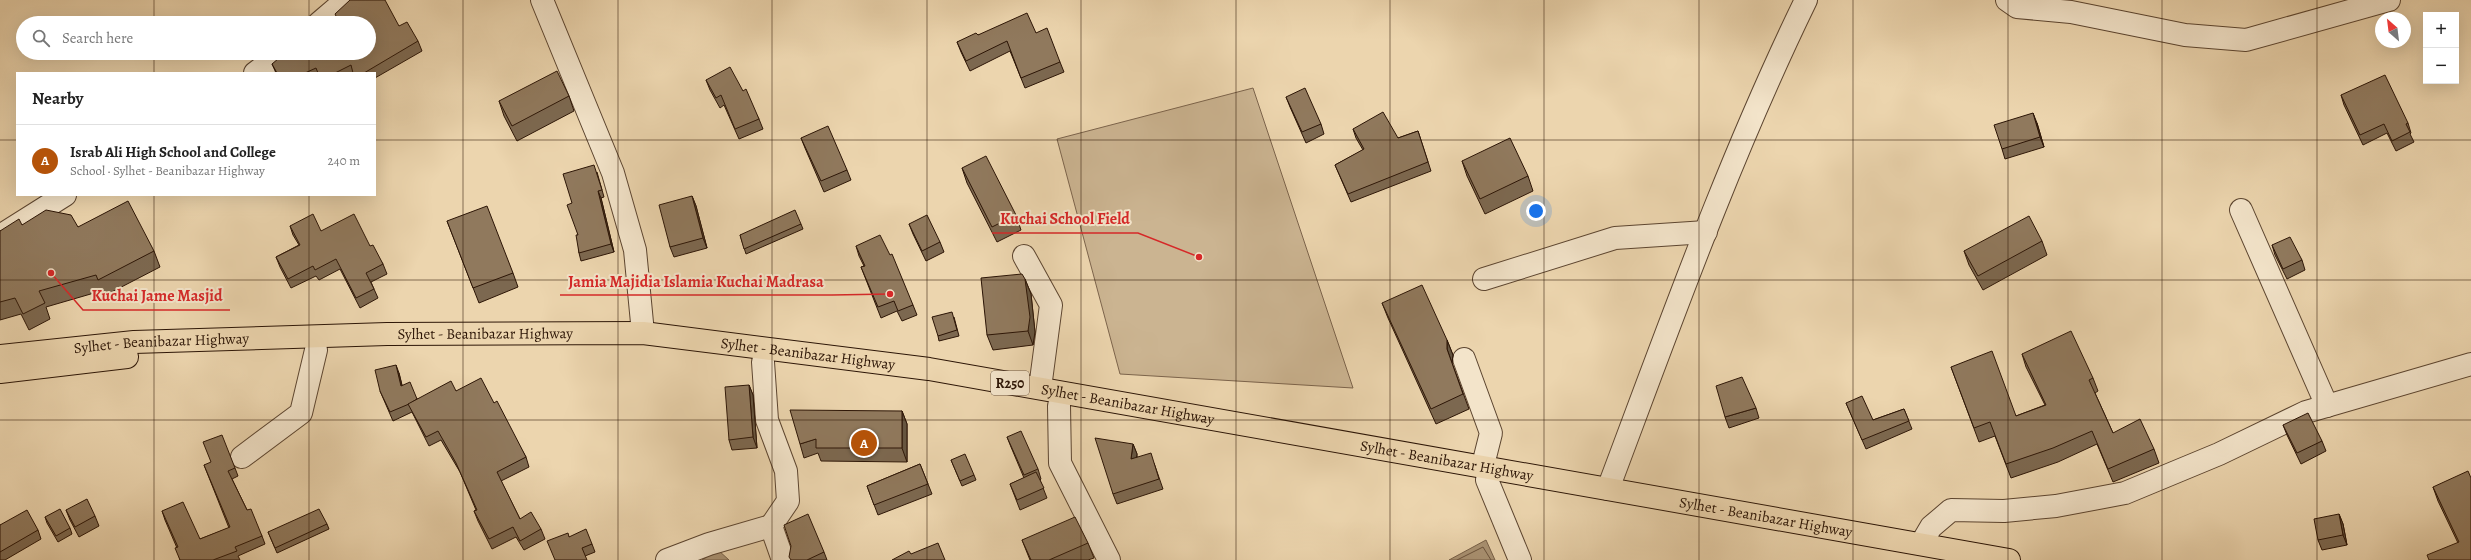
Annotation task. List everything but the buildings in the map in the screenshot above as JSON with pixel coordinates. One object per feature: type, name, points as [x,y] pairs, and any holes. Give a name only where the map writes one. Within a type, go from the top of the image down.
[{"type":"main road","name":"Sylhet - Beanibazar Highway","points":[[0,356],[134,342],[387,334],[643,333],[929,369],[1040,388],[1485,473],[1925,552],[2009,560]]},
{"type":"main road","name":"Sylhet - Beanibazar Highway","points":[[0,372],[136,356],[316,350],[643,347],[928,383],[1059,406],[1485,473],[1608,488],[1925,552]]},
{"type":"street","points":[[327,16],[346,0]]},
{"type":"street","points":[[542,0],[613,173],[635,250],[643,333]]},
{"type":"street","points":[[1608,488],[1706,232],[1776,62],[1806,0]]},
{"type":"street","points":[[2007,0],[2017,8],[2071,12],[2185,34],[2246,40],[2389,0]]},
{"type":"street","points":[[256,72],[273,60]]},
{"type":"street","points":[[0,236],[63,196]]},
{"type":"street","points":[[2241,210],[2327,406]]},
{"type":"street","points":[[1484,279],[1615,238],[1706,232]]},
{"type":"street","points":[[1024,256],[1051,305],[1040,388]]},
{"type":"street","points":[[242,457],[301,413],[316,350]]},
{"type":"street","points":[[1464,360],[1491,433],[1485,473],[1520,560]]},
{"type":"street","points":[[667,560],[709,544],[771,526],[788,501],[786,470],[767,420],[763,362]]},
{"type":"street","points":[[1925,552],[1931,527],[1951,510],[2004,511],[2056,506],[2126,493],[2219,454],[2306,412],[2471,364]]},
{"type":"street","points":[[1059,406],[1060,463],[1109,560]]},
{"type":"street","points":[[771,526],[783,560]]},
{"type":"shaded area","points":[[1253,88],[1353,388],[1120,374],[1057,139]]},
{"type":"water","points":[[1486,540],[1495,560],[1449,560]]},
{"type":"water","points":[[718,550],[729,560],[702,560]]},
{"type":"place","name":"Kuchai School Field","points":[[1199,257]]},
{"type":"place","name":"Kuchai Jame Masjid","points":[[51,273]]},
{"type":"place","name":"Jamia Majidia Islamia Kuchai Madrasa","points":[[890,294]]},
{"type":"place","name":"Israb Ali High School and College","points":[[864,443]]}]
